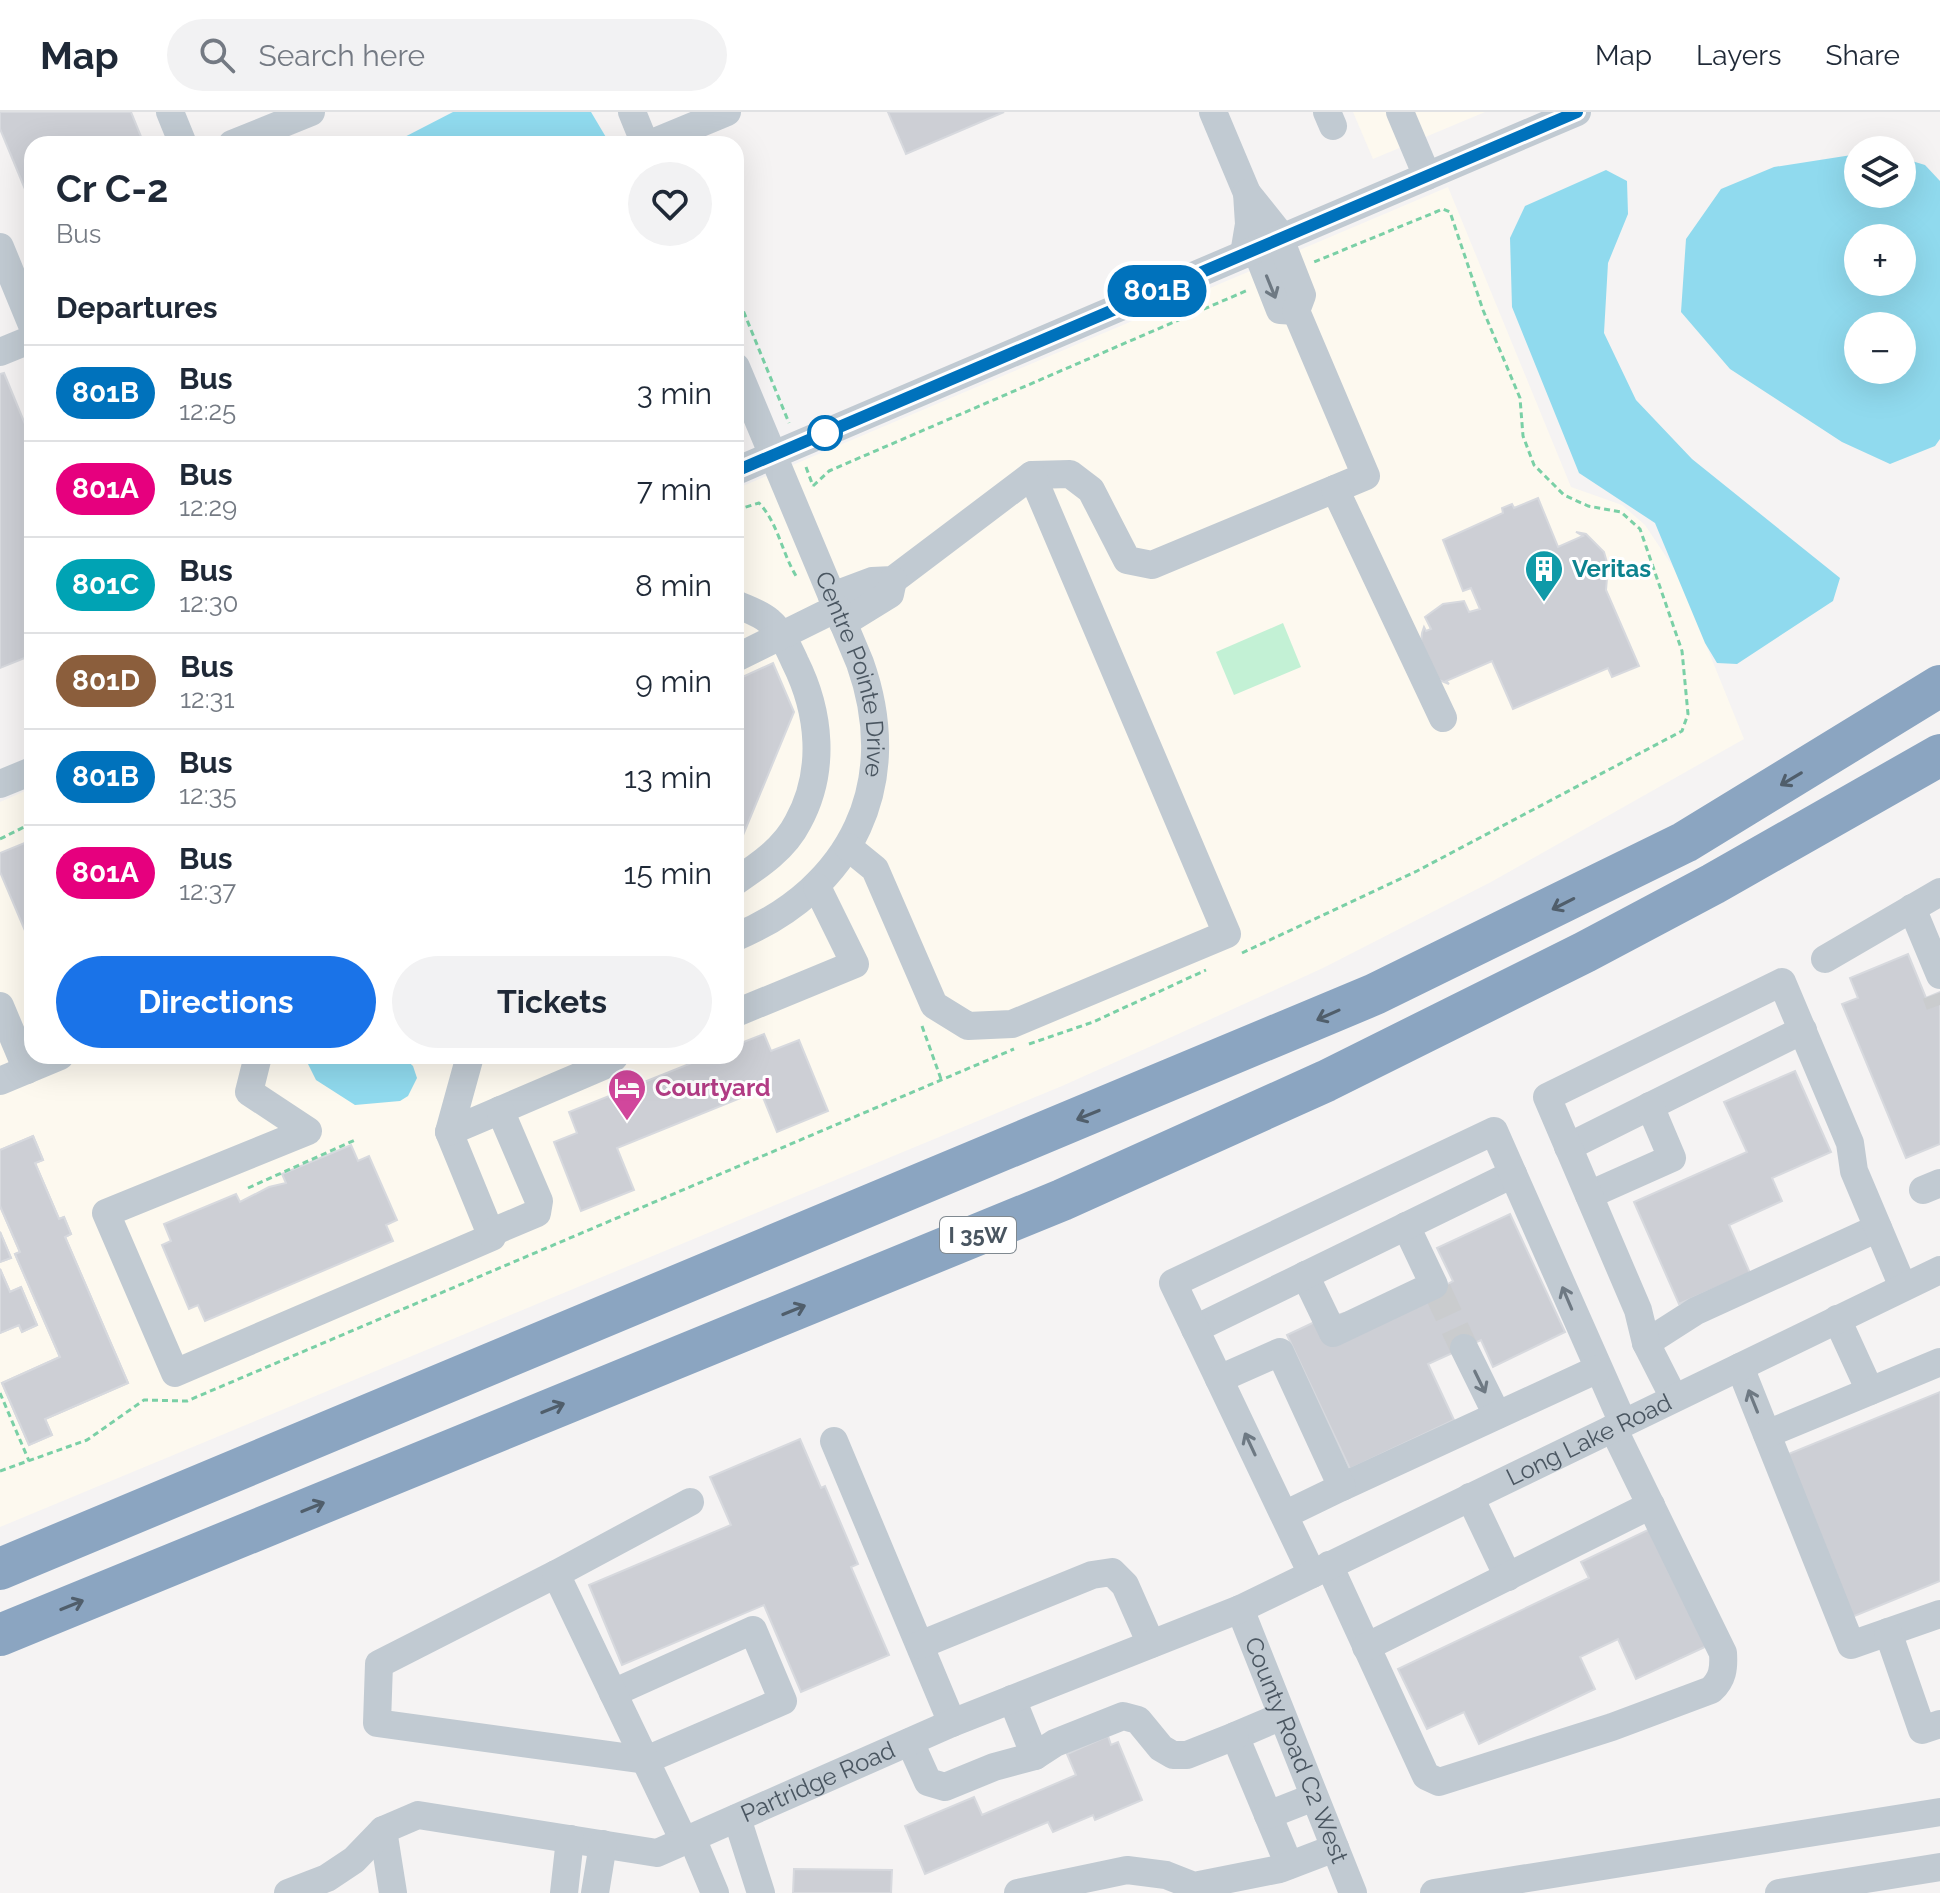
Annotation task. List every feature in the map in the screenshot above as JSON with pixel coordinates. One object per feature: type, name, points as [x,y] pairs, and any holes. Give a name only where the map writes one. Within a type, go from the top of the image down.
[{"type":"highway","points":[[1858,739],[1940,672]]},
{"type":"highway","points":[[0,1569],[1362,1000],[1685,842],[1858,739],[1940,686]]},
{"type":"highway","name":"I 35W","points":[[0,1635],[1062,1200],[1182,1147],[1339,1074],[1585,952],[1935,760]]},
{"type":"street","points":[[170,112],[180,136]]},
{"type":"street","points":[[252,136],[311,112]]},
{"type":"street","points":[[632,112],[643,136]]},
{"type":"street","points":[[667,136],[727,112]]},
{"type":"street","points":[[744,654],[833,611],[890,594],[893,580],[1032,475],[1070,474],[1091,490],[1127,560],[1152,565],[1366,476],[1296,311],[1302,295],[1280,276],[1213,112]]},
{"type":"street","points":[[1400,112],[1427,176]]},
{"type":"street","points":[[744,467],[1577,112]]},
{"type":"street","points":[[1247,193],[1249,224],[1266,245]]},
{"type":"street","points":[[0,247],[24,306]]},
{"type":"street","points":[[0,352],[24,342]]},
{"type":"street","points":[[744,387],[772,455]]},
{"type":"street","name":"Centre Pointe Drive","points":[[744,933],[790,909],[817,887],[848,847],[866,809],[877,746],[870,690],[833,611],[772,455]]},
{"type":"street","points":[[848,847],[875,869],[934,1005],[968,1026],[1012,1024],[1227,934],[1032,475]]},
{"type":"street","points":[[1335,489],[1443,718]]},
{"type":"street","points":[[744,608],[767,619],[782,635],[809,690],[818,727],[814,773],[799,821],[779,850],[744,875]]},
{"type":"street","points":[[2,779],[24,773]]},
{"type":"street","points":[[744,1010],[855,964],[817,887]]},
{"type":"street","points":[[1825,959],[1940,892]]},
{"type":"street","points":[[1912,908],[1934,946],[1926,968],[1938,984]]},
{"type":"street","points":[[1674,1398],[1646,1343],[1638,1310],[1547,1097],[1782,982],[1850,1143],[1854,1171],[1903,1287]]},
{"type":"street","points":[[0,1006],[24,1063]]},
{"type":"street","points":[[1568,1147],[1803,1030]]},
{"type":"street","points":[[24,1064],[27,1070]]},
{"type":"street","points":[[0,1081],[41,1064]]},
{"type":"street","points":[[256,1064],[249,1092],[308,1131],[106,1213],[175,1373],[492,1237],[449,1132],[468,1064]]},
{"type":"street","points":[[449,1132],[608,1064]]},
{"type":"street","points":[[1589,1195],[1672,1158],[1650,1106]]},
{"type":"street","points":[[490,1233],[531,1217],[537,1213],[539,1201],[500,1110]]},
{"type":"street","points":[[1494,1131],[1598,1369],[1651,1505],[1723,1653],[1724,1666],[1719,1682],[1711,1690],[1612,1727],[1439,1782],[1426,1776],[1366,1647],[1284,1515],[1195,1329],[1173,1283],[1494,1131]]},
{"type":"street","points":[[1195,1329],[1513,1174]]},
{"type":"street","points":[[1305,1275],[1333,1333],[1436,1287],[1406,1226]]},
{"type":"street","points":[[1646,1343],[1696,1311],[1878,1228]]},
{"type":"street","name":"Long Lake Road","points":[[1240,1609],[1940,1270]]},
{"type":"street","points":[[1837,1319],[1870,1391]]},
{"type":"street","points":[[1464,1348],[1497,1415]]},
{"type":"street","points":[[1219,1379],[1280,1352],[1342,1487]]},
{"type":"street","points":[[1767,1434],[1940,1362]]},
{"type":"street","points":[[1740,1367],[1851,1645],[1940,1614]]},
{"type":"street","points":[[1284,1515],[1598,1369]]},
{"type":"street","points":[[834,1441],[952,1723]]},
{"type":"street","points":[[1470,1497],[1508,1577]]},
{"type":"street","points":[[613,1693],[753,1630],[783,1701],[646,1760],[377,1723],[379,1664],[690,1502]]},
{"type":"street","points":[[1366,1647],[1651,1505]]},
{"type":"street","points":[[920,1645],[1092,1575],[1112,1572],[1125,1585],[1151,1644]]},
{"type":"street","points":[[556,1574],[646,1760],[715,1893]]},
{"type":"street","name":"Partridge Road","points":[[383,1830],[418,1815],[657,1853],[952,1723],[1240,1609]]},
{"type":"street","name":"County Road C2 West","points":[[1240,1609],[1353,1893]]},
{"type":"street","points":[[1888,1632],[1922,1730],[1940,1724]]},
{"type":"street","points":[[1012,1699],[1035,1756]]},
{"type":"street","points":[[910,1742],[928,1782],[945,1787],[994,1767],[1035,1756],[1055,1743],[1123,1716],[1138,1720],[1161,1748],[1173,1755],[1187,1755],[1282,1716]]},
{"type":"street","points":[[1235,1736],[1289,1865]]},
{"type":"street","points":[[1268,1815],[1314,1797]]},
{"type":"street","points":[[1434,1893],[1940,1812]]},
{"type":"street","points":[[737,1818],[761,1893]]},
{"type":"street","points":[[288,1893],[327,1878],[354,1860],[383,1830]]},
{"type":"street","points":[[383,1830],[393,1893]]},
{"type":"street","points":[[564,1893],[570,1839]]},
{"type":"street","points":[[595,1893],[603,1844]]},
{"type":"street","points":[[1018,1893],[1127,1870],[1166,1875],[1194,1886],[1289,1865],[1335,1848]]},
{"type":"street","points":[[1779,1893],[1940,1867]]},
{"type":"path","points":[[813,486],[829,471],[1280,276],[1443,209],[1450,212],[1483,310],[1520,398],[1523,436],[1534,465],[1564,495],[1588,506],[1621,512],[1640,529],[1682,651],[1688,714],[1682,731],[1417,871],[1237,956]]},
{"type":"path","points":[[744,313],[785,414]]},
{"type":"path","points":[[744,508],[759,503],[766,510],[787,563],[806,590],[833,611]]},
{"type":"path","points":[[0,839],[24,827]]},
{"type":"path","points":[[0,1471],[87,1440],[144,1400],[187,1401],[998,1054],[1093,1022],[1210,968]]},
{"type":"path","points":[[248,1188],[355,1140]]},
{"type":"path","points":[[0,1393],[29,1461]]},
{"type":"shaded area","points":[[1353,112],[1485,112],[1373,159]]},
{"type":"shaded area","points":[[1448,187],[1571,487],[1622,505],[1645,525],[1677,573],[1744,739],[1491,882],[1323,968],[1176,1035],[1062,1086],[0,1527],[0,802],[24,792],[24,1064],[744,1064],[744,486]]},
{"type":"green space","points":[[1283,623],[1301,667],[1234,695],[1216,652]]},
{"type":"water","points":[[453,112],[591,112],[605,136],[406,136]]},
{"type":"water","points":[[1844,156],[1844,208],[1916,208],[1916,162],[1925,165],[1940,181],[1940,439],[1935,446],[1890,464],[1842,442],[1730,369],[1681,312],[1686,239],[1721,189],[1774,167]]},
{"type":"water","points":[[1606,170],[1627,181],[1628,214],[1608,263],[1604,333],[1636,400],[1692,459],[1840,578],[1833,601],[1737,664],[1717,663],[1705,643],[1655,523],[1579,473],[1512,307],[1510,238],[1525,206]]},
{"type":"water","points":[[308,1064],[411,1064],[417,1078],[408,1096],[400,1101],[355,1105],[316,1080]]},
{"type":"building","points":[[0,112],[131,112],[141,136],[24,136],[24,187],[0,129]]},
{"type":"building","points":[[888,112],[1004,112],[906,154]]},
{"type":"building","points":[[4,373],[24,422],[24,658],[0,668],[0,374]]},
{"type":"building","name":"Veritas","points":[[1538,498],[1558,547],[1583,536],[1576,532],[1586,534],[1604,552],[1608,566],[1606,590],[1639,666],[1612,677],[1608,668],[1513,709],[1492,661],[1446,681],[1449,684],[1434,678],[1420,653],[1422,633],[1424,627],[1426,631],[1431,629],[1425,617],[1443,604],[1464,601],[1469,612],[1480,609],[1471,588],[1463,591],[1443,540],[1503,513],[1502,508],[1512,504],[1514,508]]},
{"type":"building","points":[[773,663],[794,712],[744,833],[744,676]]},
{"type":"building","points":[[24,843],[24,928],[0,872],[0,853]]},
{"type":"building","points":[[1908,954],[1926,998],[1940,992],[1940,1144],[1906,1158],[1842,1004],[1858,998],[1850,978]]},
{"type":"building","name":"Courtyard","points":[[764,1034],[771,1051],[799,1040],[828,1111],[777,1132],[760,1090],[617,1148],[634,1190],[581,1211],[554,1142],[577,1133],[569,1112],[689,1064],[744,1064],[744,1042]]},
{"type":"building","points":[[1795,1071],[1831,1152],[1772,1178],[1782,1201],[1729,1225],[1750,1273],[1679,1304],[1634,1202],[1747,1152],[1724,1102]]},
{"type":"building","points":[[33,1136],[43,1160],[35,1163],[59,1219],[64,1217],[71,1234],[65,1237],[128,1383],[45,1419],[52,1435],[29,1445],[2,1383],[60,1357],[15,1254],[20,1252],[0,1206],[0,1150]]},
{"type":"building","points":[[33,1136],[43,1160],[35,1163],[59,1219],[64,1217],[71,1234],[65,1237],[128,1383],[45,1419],[52,1435],[29,1445],[2,1383],[60,1357],[15,1254],[20,1252],[0,1206],[0,1150]]},
{"type":"building","points":[[351,1145],[358,1161],[369,1156],[397,1220],[386,1225],[393,1241],[205,1321],[198,1305],[189,1309],[162,1245],[171,1241],[164,1224],[236,1194],[240,1202],[269,1187],[286,1183],[282,1174]]},
{"type":"building","points":[[1510,1214],[1565,1332],[1493,1367],[1481,1340],[1428,1364],[1454,1420],[1350,1469],[1287,1335],[1321,1319],[1437,1290],[1453,1281],[1437,1248]]},
{"type":"building","points":[[0,1232],[11,1258],[0,1262]]},
{"type":"building","points":[[0,1232],[11,1258],[0,1262]]},
{"type":"building","points":[[0,1269],[10,1292],[21,1287],[37,1325],[22,1332],[19,1325],[0,1333]]},
{"type":"building","points":[[0,1269],[10,1292],[21,1287],[37,1325],[22,1332],[19,1325],[0,1333]]},
{"type":"building","points":[[1940,1392],[1940,1581],[1852,1617],[1786,1455]]},
{"type":"building","points":[[800,1439],[821,1488],[825,1486],[858,1564],[851,1567],[889,1655],[801,1692],[764,1605],[622,1665],[589,1585],[731,1525],[710,1477]]},
{"type":"building","points":[[1652,1528],[1707,1646],[1636,1679],[1618,1639],[1580,1657],[1595,1689],[1479,1744],[1464,1712],[1427,1729],[1398,1669],[1589,1578],[1581,1562]]},
{"type":"building","points":[[1108,1736],[1111,1745],[1118,1742],[1142,1800],[1095,1820],[1093,1815],[1053,1832],[1048,1822],[925,1874],[905,1826],[974,1797],[982,1815],[1076,1775],[1067,1754]]},
{"type":"building","points":[[794,1869],[892,1870],[891,1893],[793,1893]]},
{"type":"tunnel","points":[[1936,994],[1940,1005]]},
{"type":"tunnel","points":[[1437,1290],[1464,1348]]},
{"type":"bus line","name":"801B","points":[[744,468],[1577,112]]},
{"type":"place","name":"Veritas","points":[[1544,603]]},
{"type":"place","name":"Courtyard","points":[[627,1122]]}]
